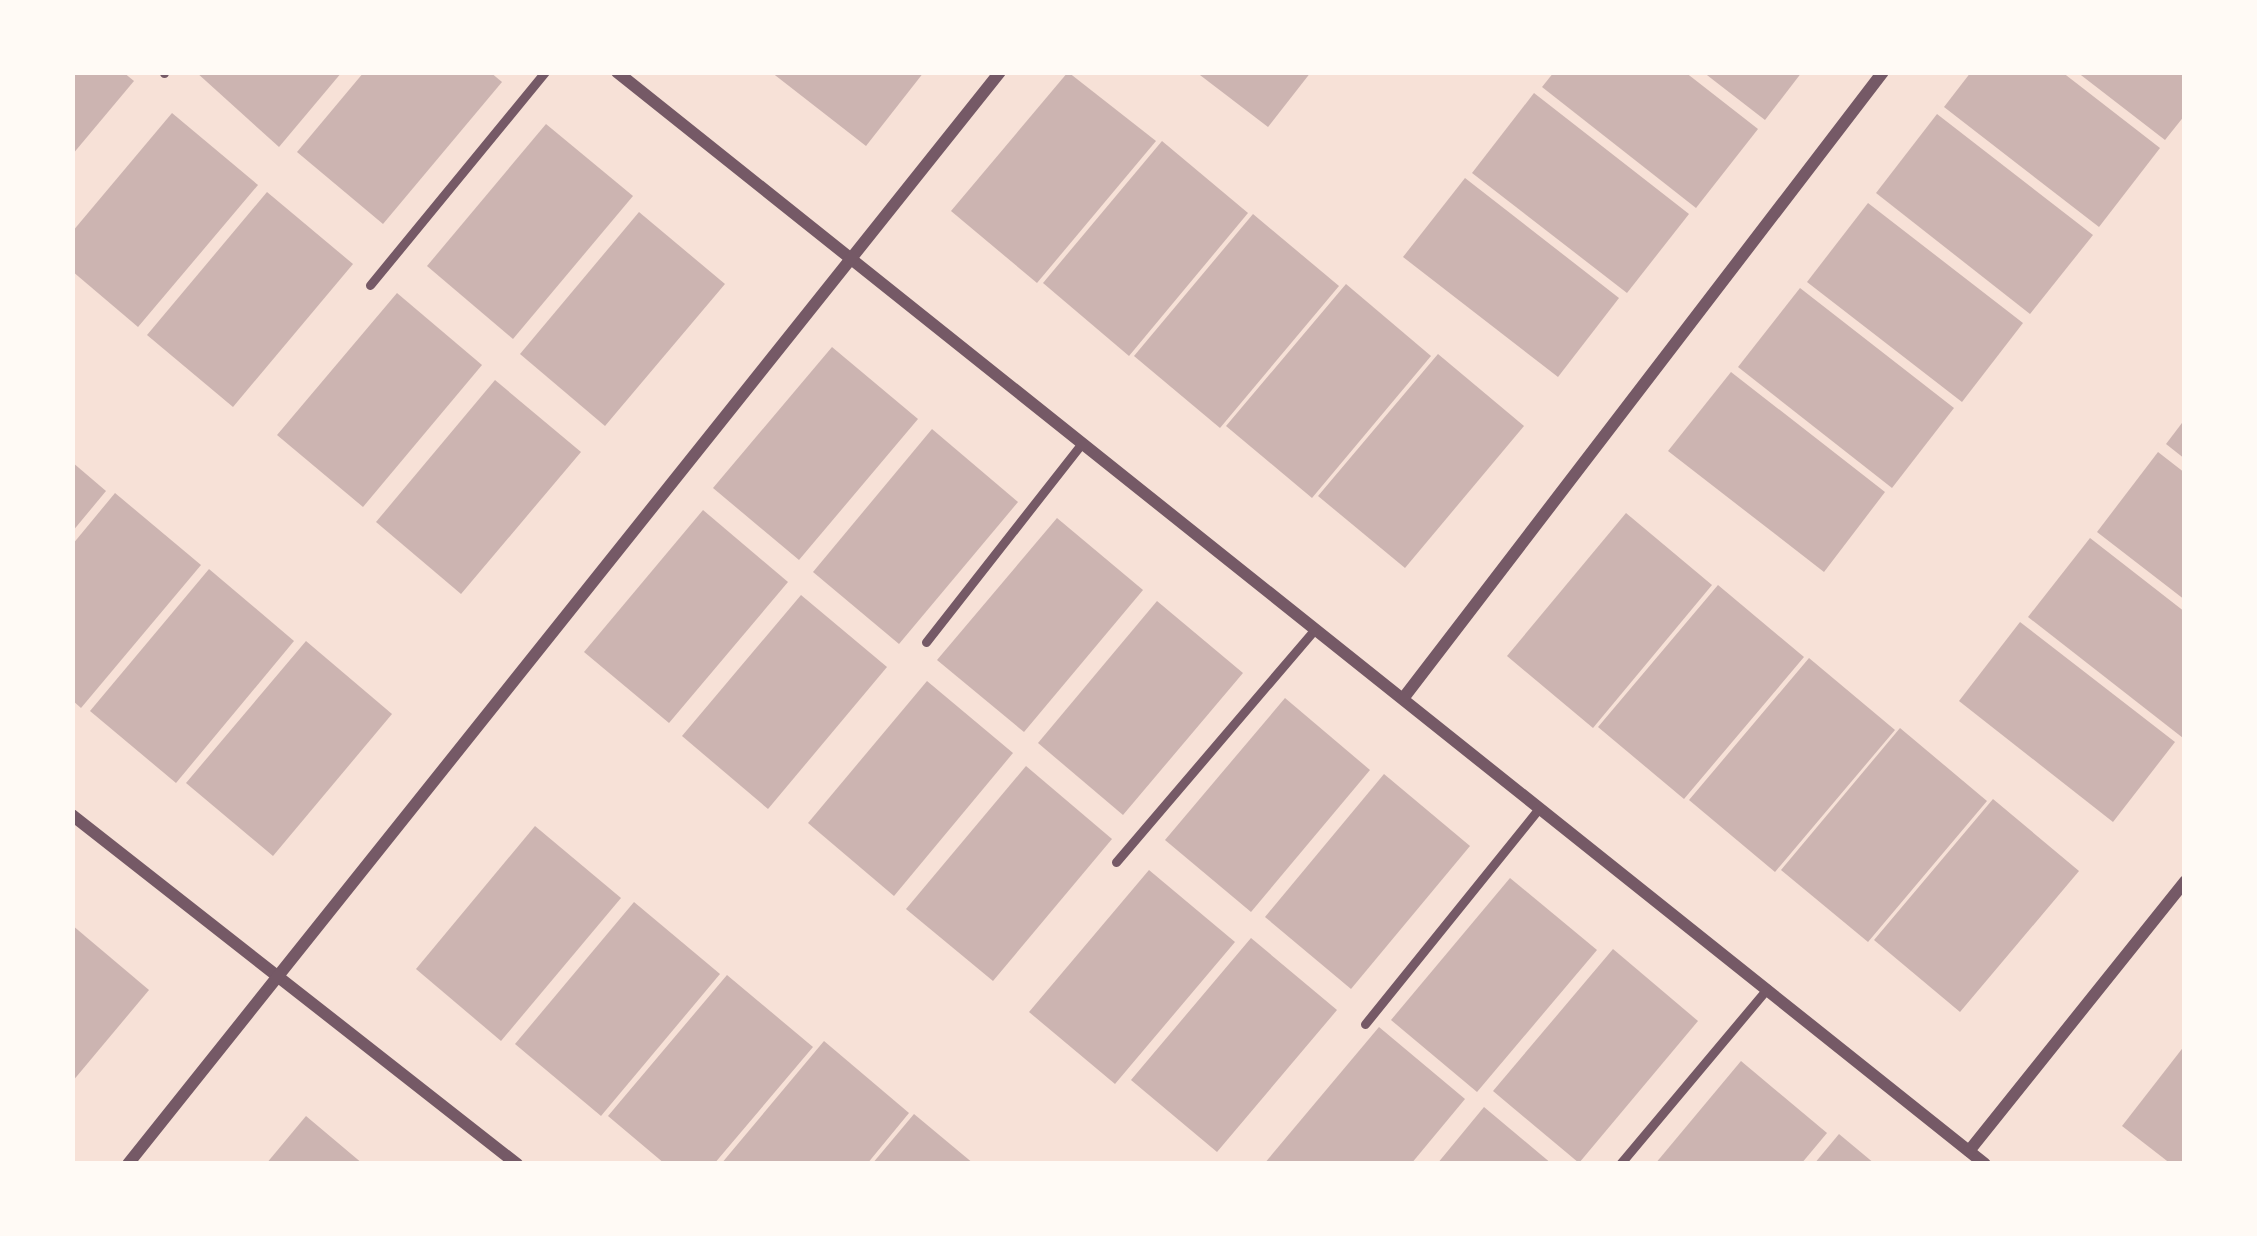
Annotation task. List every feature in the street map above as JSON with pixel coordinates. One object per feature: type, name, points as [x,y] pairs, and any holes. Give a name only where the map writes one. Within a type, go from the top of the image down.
[{"type":"street","points":[[617,72],[1405,696],[1985,1164]]},
{"type":"street","points":[[128,1164],[1000,72]]},
{"type":"street","points":[[1405,696],[1882,72]]},
{"type":"street","points":[[72,815],[517,1164]]},
{"type":"street","points":[[1970,1151],[2185,880]]},
{"type":"lane","points":[[370,285],[545,72]]},
{"type":"lane","points":[[926,642],[1082,443]]},
{"type":"lane","points":[[1116,862],[1315,629]]},
{"type":"lane","points":[[1365,1024],[1539,808]]},
{"type":"lane","points":[[1620,1164],[1766,989]]},
{"type":"building","points":[[72,72],[123,72],[134,81],[72,155]]},
{"type":"building","points":[[196,72],[342,72],[279,147]]},
{"type":"building","points":[[364,72],[490,72],[502,82],[383,224],[297,152]]},
{"type":"building","points":[[771,72],[924,72],[866,146]]},
{"type":"building","points":[[1068,72],[1156,141],[1037,283],[951,211]]},
{"type":"building","points":[[1196,72],[1311,72],[1268,127]]},
{"type":"building","points":[[1554,72],[1685,72],[1758,129],[1696,208],[1542,87]]},
{"type":"building","points":[[1703,72],[1802,72],[1765,120]]},
{"type":"building","points":[[1971,72],[2062,72],[2160,148],[2099,227],[1944,107]]},
{"type":"building","points":[[2077,72],[2185,72],[2185,115],[2165,140]]},
{"type":"building","points":[[1534,93],[1689,214],[1627,293],[1472,173]]},
{"type":"building","points":[[172,113],[258,185],[138,327],[72,271],[72,232]]},
{"type":"building","points":[[1937,114],[2093,235],[2030,314],[1876,193]]},
{"type":"building","points":[[546,124],[633,196],[513,339],[427,266]]},
{"type":"building","points":[[1162,141],[1248,213],[1129,356],[1043,283]]},
{"type":"building","points":[[1465,178],[1619,298],[1558,377],[1403,257]]},
{"type":"building","points":[[267,192],[353,264],[233,407],[147,335]]},
{"type":"building","points":[[1868,203],[2023,323],[1962,402],[1807,282]]},
{"type":"building","points":[[639,212],[725,284],[605,426],[520,354]]},
{"type":"building","points":[[1253,214],[1339,286],[1220,428],[1134,356]]},
{"type":"building","points":[[1346,284],[1431,356],[1312,498],[1226,426]]},
{"type":"building","points":[[1800,288],[1954,408],[1892,488],[1738,367]]},
{"type":"building","points":[[397,293],[482,365],[363,507],[277,435]]},
{"type":"building","points":[[832,347],[918,419],[799,560],[713,488]]},
{"type":"building","points":[[1438,354],[1524,426],[1405,568],[1318,496]]},
{"type":"building","points":[[1731,372],[1885,492],[1824,572],[1668,451]]},
{"type":"building","points":[[495,380],[581,452],[461,594],[376,522]]},
{"type":"building","points":[[2185,419],[2185,459],[2166,444]]},
{"type":"building","points":[[932,429],[1018,502],[899,644],[813,572]]},
{"type":"building","points":[[2158,452],[2185,473],[2185,600],[2097,532]]},
{"type":"building","points":[[72,462],[106,491],[72,532]]},
{"type":"building","points":[[115,493],[201,565],[81,708],[72,700],[72,545]]},
{"type":"building","points":[[703,510],[788,582],[669,723],[584,652]]},
{"type":"building","points":[[1626,513],[1712,585],[1593,728],[1507,656]]},
{"type":"building","points":[[1057,518],[1143,590],[1024,732],[937,660]]},
{"type":"building","points":[[2090,538],[2185,612],[2183,738],[2028,617]]},
{"type":"building","points":[[209,569],[294,641],[176,783],[90,711]]},
{"type":"building","points":[[1718,585],[1804,657],[1684,799],[1598,727]]},
{"type":"building","points":[[801,595],[887,667],[768,809],[682,736]]},
{"type":"building","points":[[1157,601],[1243,673],[1123,815],[1038,743]]},
{"type":"building","points":[[2020,622],[2175,742],[2113,822],[1959,701]]},
{"type":"building","points":[[306,641],[392,714],[273,856],[186,783]]},
{"type":"building","points":[[1809,658],[1895,730],[1775,872],[1689,800]]},
{"type":"building","points":[[927,681],[1013,753],[894,896],[808,823]]},
{"type":"building","points":[[1285,698],[1370,770],[1251,912],[1165,840]]},
{"type":"building","points":[[1900,728],[1987,801],[1868,942],[1781,870]]},
{"type":"building","points":[[1026,766],[1112,839],[993,981],[906,909]]},
{"type":"building","points":[[1384,774],[1470,846],[1351,989],[1265,917]]},
{"type":"building","points":[[1993,799],[2079,871],[1960,1012],[1874,940]]},
{"type":"building","points":[[535,826],[621,898],[501,1041],[416,969]]},
{"type":"building","points":[[1149,870],[1235,942],[1115,1084],[1029,1012]]},
{"type":"building","points":[[1510,878],[1597,950],[1477,1092],[1391,1020]]},
{"type":"building","points":[[634,902],[720,974],[601,1116],[515,1044]]},
{"type":"building","points":[[72,925],[149,990],[72,1082]]},
{"type":"building","points":[[1251,938],[1337,1010],[1217,1152],[1131,1080]]},
{"type":"building","points":[[1613,949],[1698,1021],[1579,1163],[1493,1091]]},
{"type":"building","points":[[727,975],[813,1047],[714,1164],[665,1164],[608,1116]]},
{"type":"building","points":[[1379,1027],[1465,1099],[1411,1164],[1264,1164]]},
{"type":"building","points":[[824,1041],[909,1113],[867,1164],[721,1164]]},
{"type":"building","points":[[2185,1045],[2185,1164],[2171,1164],[2122,1126]]},
{"type":"building","points":[[1741,1061],[1827,1133],[1801,1164],[1655,1164]]},
{"type":"building","points":[[1484,1107],[1552,1164],[1437,1164]]},
{"type":"building","points":[[914,1114],[974,1164],[872,1164]]},
{"type":"building","points":[[306,1116],[363,1164],[266,1164]]},
{"type":"building","points":[[1839,1134],[1875,1164],[1814,1164]]}]
